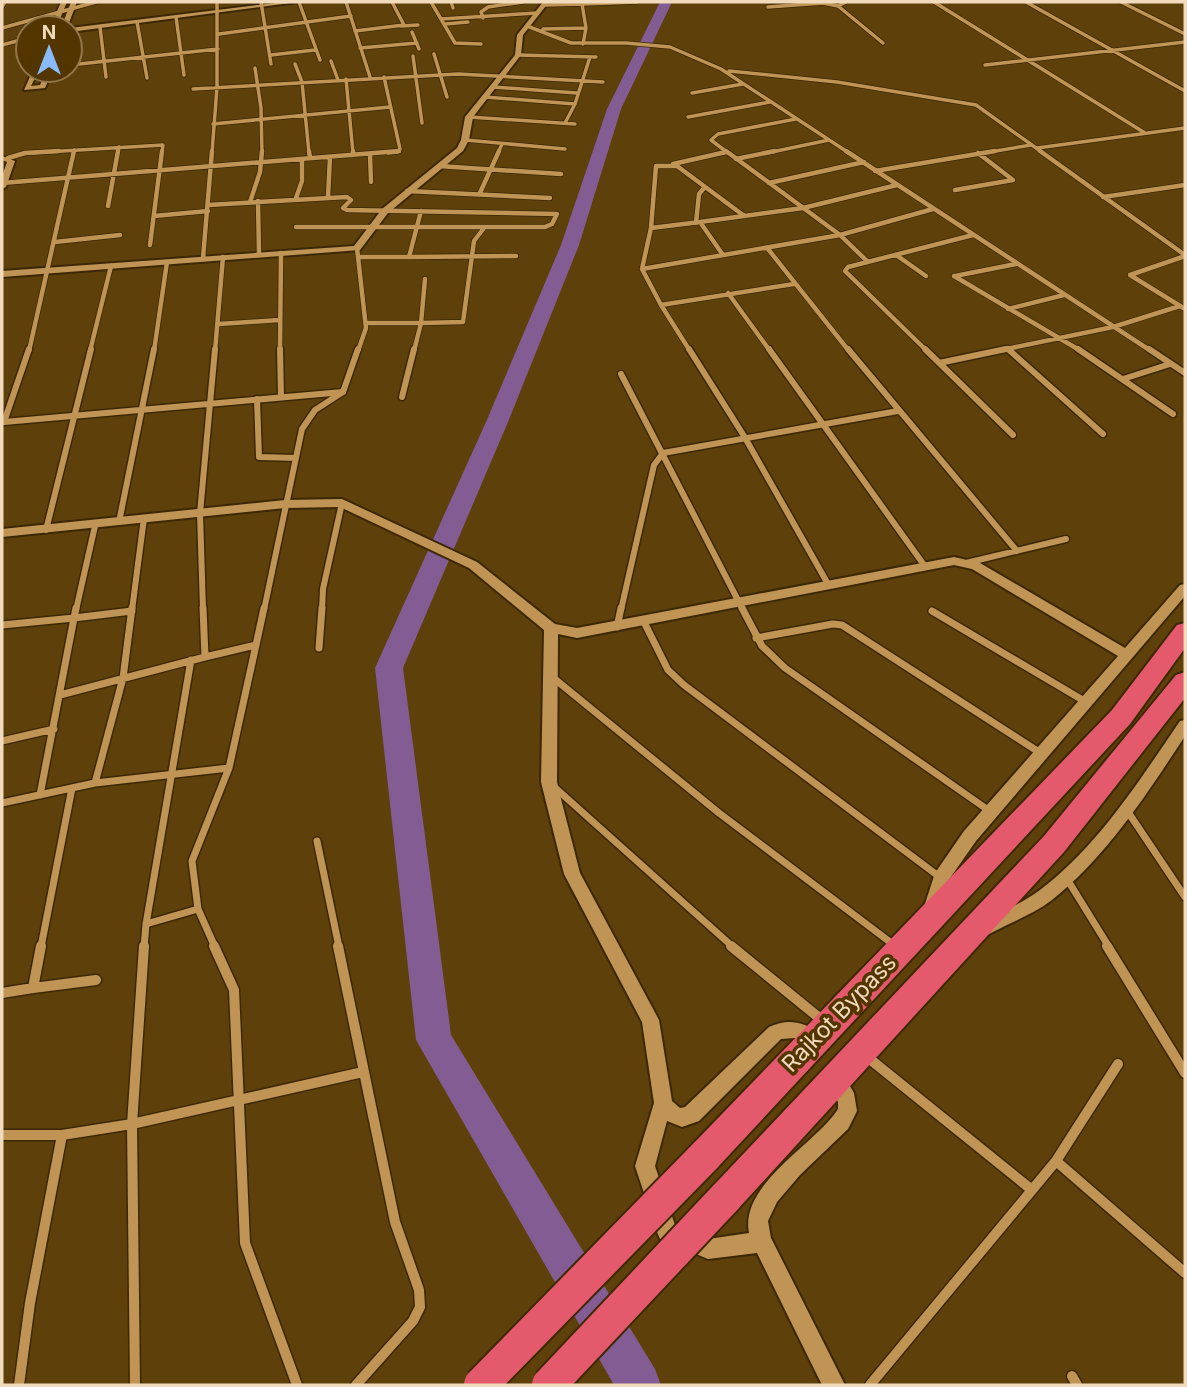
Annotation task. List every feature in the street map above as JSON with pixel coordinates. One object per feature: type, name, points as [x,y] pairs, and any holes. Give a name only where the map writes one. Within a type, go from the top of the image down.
[{"type":"highway","name":"Rajkot Bypass","points":[[481,1385],[705,1156],[1121,717],[1185,631]]},
{"type":"highway","name":"Rajkot Bypass","points":[[549,1385],[1054,844],[1185,681]]},
{"type":"street","points":[[2,7],[5,2]]},
{"type":"street","points":[[59,12],[64,2]]},
{"type":"street","points":[[2,28],[59,12],[73,5],[96,2]]},
{"type":"street","points":[[203,258],[217,88],[217,2]]},
{"type":"street","points":[[84,29],[262,4],[297,2],[307,21],[320,60]]},
{"type":"street","points":[[346,2],[370,77]]},
{"type":"street","points":[[392,2],[404,23],[399,26]]},
{"type":"street","points":[[431,2],[455,43],[481,44]]},
{"type":"street","points":[[451,2],[453,8]]},
{"type":"street","points":[[485,2],[488,7]]},
{"type":"street","points":[[445,24],[484,20],[481,12],[488,7],[523,2]]},
{"type":"street","points":[[297,1385],[245,1243],[234,990],[198,909],[192,861],[229,768],[302,429],[315,411],[343,391],[367,323],[358,253],[369,229],[407,191],[460,149],[465,140],[469,117],[518,55],[520,35],[545,3],[637,2]]},
{"type":"street","points":[[838,6],[846,2]]},
{"type":"street","points":[[934,2],[1145,133]]},
{"type":"street","points":[[1026,2],[1185,91]]},
{"type":"street","points":[[1122,2],[1185,34]]},
{"type":"street","points":[[768,7],[823,3],[838,6],[883,43]]},
{"type":"street","points":[[262,4],[271,64]]},
{"type":"street","points":[[582,4],[586,28],[583,44]]},
{"type":"street","points":[[441,19],[537,13]]},
{"type":"street","points":[[219,34],[351,16]]},
{"type":"street","points":[[176,18],[184,75]]},
{"type":"street","points":[[137,22],[148,78]]},
{"type":"street","points":[[355,31],[418,25]]},
{"type":"street","points":[[527,26],[567,43],[657,45],[682,50],[721,69],[1185,373]]},
{"type":"street","points":[[100,27],[106,77]]},
{"type":"street","points":[[538,29],[586,28]]},
{"type":"street","points":[[412,32],[419,49]]},
{"type":"street","points":[[985,65],[1185,42]]},
{"type":"street","points":[[360,48],[417,43]]},
{"type":"street","points":[[84,63],[218,49]]},
{"type":"street","points":[[271,55],[315,50]]},
{"type":"street","points":[[434,54],[447,97]]},
{"type":"street","points":[[518,55],[596,57]]},
{"type":"street","points":[[413,56],[422,123]]},
{"type":"street","points":[[565,123],[575,104],[590,57]]},
{"type":"street","points":[[331,61],[338,80]]},
{"type":"street","points":[[295,64],[302,82],[310,158]]},
{"type":"street","points":[[250,202],[258,183],[261,163],[260,85],[255,68]]},
{"type":"street","points":[[721,69],[837,82],[968,102],[982,108],[1185,256]]},
{"type":"street","points":[[193,89],[442,74],[603,82]]},
{"type":"street","points":[[5,158],[11,161],[2,184],[398,152],[400,149],[384,77]]},
{"type":"street","points":[[346,79],[353,155]]},
{"type":"street","points":[[29,84],[26,89],[43,87],[44,84]]},
{"type":"street","points":[[692,93],[743,84]]},
{"type":"street","points":[[493,87],[577,93]]},
{"type":"street","points":[[485,97],[575,104]]},
{"type":"street","points":[[688,117],[770,102]]},
{"type":"street","points":[[214,124],[390,107]]},
{"type":"street","points":[[469,117],[575,124]]},
{"type":"street","points":[[796,119],[712,137],[711,140],[839,235],[868,262]]},
{"type":"street","points":[[1037,148],[1185,128]]},
{"type":"street","points":[[465,140],[565,149]]},
{"type":"street","points":[[736,159],[829,140]]},
{"type":"street","points":[[479,195],[502,144]]},
{"type":"street","points":[[5,158],[25,153],[163,145],[150,245]]},
{"type":"street","points":[[875,171],[1031,145]]},
{"type":"street","points":[[108,206],[119,147]]},
{"type":"street","points":[[74,150],[32,342],[3,424],[343,391]]},
{"type":"street","points":[[726,152],[673,165],[656,166],[651,228],[642,269],[744,436],[828,584]]},
{"type":"street","points":[[955,190],[1013,180],[978,153]]},
{"type":"street","points":[[370,155],[371,183]]},
{"type":"street","points":[[328,197],[331,183],[330,157]]},
{"type":"street","points":[[296,198],[302,181],[302,159]]},
{"type":"street","points":[[768,183],[864,162]]},
{"type":"street","points":[[673,165],[743,215]]},
{"type":"street","points":[[439,166],[561,174]]},
{"type":"street","points":[[651,228],[803,208],[897,185]]},
{"type":"street","points":[[1102,197],[1185,185]]},
{"type":"street","points":[[705,187],[699,194],[698,222],[723,255]]},
{"type":"street","points":[[407,191],[550,198]]},
{"type":"street","points":[[154,216],[258,201],[328,197],[350,198],[344,209],[556,214],[550,226],[296,228]]},
{"type":"street","points":[[258,201],[259,254]]},
{"type":"street","points":[[642,269],[839,235],[933,209]]},
{"type":"street","points":[[409,257],[421,211]]},
{"type":"street","points":[[367,323],[463,322],[474,241],[484,228]]},
{"type":"street","points":[[55,242],[120,235]]},
{"type":"street","points":[[973,235],[848,267],[845,271],[1013,436]]},
{"type":"street","points":[[768,249],[898,411],[1017,551]]},
{"type":"street","points":[[281,253],[281,397]]},
{"type":"street","points":[[2,274],[281,253],[358,253],[409,257],[516,256]]},
{"type":"street","points":[[896,255],[926,276]]},
{"type":"street","points":[[1183,307],[1130,275],[1185,256]]},
{"type":"street","points":[[205,657],[200,513],[223,257]]},
{"type":"street","points":[[120,522],[167,262]]},
{"type":"street","points":[[1016,264],[954,276],[1063,339],[1173,414]]},
{"type":"street","points":[[46,530],[111,266]]},
{"type":"street","points":[[402,397],[421,323],[425,279]]},
{"type":"street","points":[[661,304],[794,284]]},
{"type":"street","points":[[727,293],[923,565]]},
{"type":"street","points":[[1008,309],[1064,295]]},
{"type":"street","points":[[939,363],[1063,339],[1183,307]]},
{"type":"street","points":[[219,324],[279,320]]},
{"type":"street","points":[[1008,349],[1103,433]]},
{"type":"street","points":[[1123,379],[1170,364]]},
{"type":"street","points":[[621,374],[740,601],[756,638],[786,668],[991,812]]},
{"type":"street","points":[[257,399],[259,457],[296,458]]},
{"type":"street","points":[[617,627],[654,465],[663,453],[744,436],[898,411]]},
{"type":"street","points":[[2,533],[95,526],[144,518],[285,504],[329,501],[342,503],[473,565],[551,628],[578,633],[954,561],[976,566],[1127,655]]},
{"type":"street","points":[[319,648],[323,589],[342,503]]},
{"type":"street","points":[[94,783],[123,678],[144,518]]},
{"type":"street","points":[[40,794],[95,526]]},
{"type":"street","points":[[966,563],[1066,539]]},
{"type":"street","points":[[926,924],[941,878],[991,812],[1185,588]]},
{"type":"street","points":[[2,625],[132,611]]},
{"type":"street","points":[[932,611],[1086,702]]},
{"type":"street","points":[[644,622],[668,670],[684,685],[941,878]]},
{"type":"street","points":[[756,638],[833,624],[842,625],[1042,754]]},
{"type":"street","points":[[551,628],[549,782],[572,874],[650,1020],[654,1034],[663,1103],[645,1166],[667,1232],[708,1249],[762,1242]]},
{"type":"street","points":[[60,695],[256,645]]},
{"type":"street","points":[[135,1385],[132,1124],[146,924],[191,660]]},
{"type":"street","points":[[551,675],[719,813],[900,950]]},
{"type":"street","points":[[965,939],[1044,897],[1066,878],[1126,809],[1185,728]]},
{"type":"street","points":[[2,741],[54,729]]},
{"type":"street","points":[[2,803],[94,783],[229,768]]},
{"type":"street","points":[[549,782],[754,966],[821,1031]]},
{"type":"street","points":[[33,988],[72,788]]},
{"type":"street","points":[[1126,809],[1185,897]]},
{"type":"street","points":[[317,841],[395,1222],[419,1290],[420,1307],[413,1321],[356,1385]]},
{"type":"street","points":[[1066,878],[1185,1073]]},
{"type":"street","points":[[146,924],[198,909]]},
{"type":"street","points":[[2,993],[96,980]]},
{"type":"street","points":[[663,1103],[670,1113],[682,1118],[692,1114],[775,1033],[785,1028],[821,1031]]},
{"type":"street","points":[[860,1052],[1032,1190]]},
{"type":"street","points":[[870,1385],[1056,1161],[1118,1064]]},
{"type":"street","points":[[2,1135],[62,1135],[132,1124],[363,1072]]},
{"type":"street","points":[[834,1385],[762,1242],[758,1224],[767,1200],[848,1111],[847,1100],[835,1079]]},
{"type":"street","points":[[19,1385],[30,1303],[62,1135]]},
{"type":"street","points":[[1056,1161],[1185,1273]]},
{"type":"waterway","points":[[639,1385],[434,1040],[389,668],[497,422],[570,245],[614,109],[666,2]]}]
